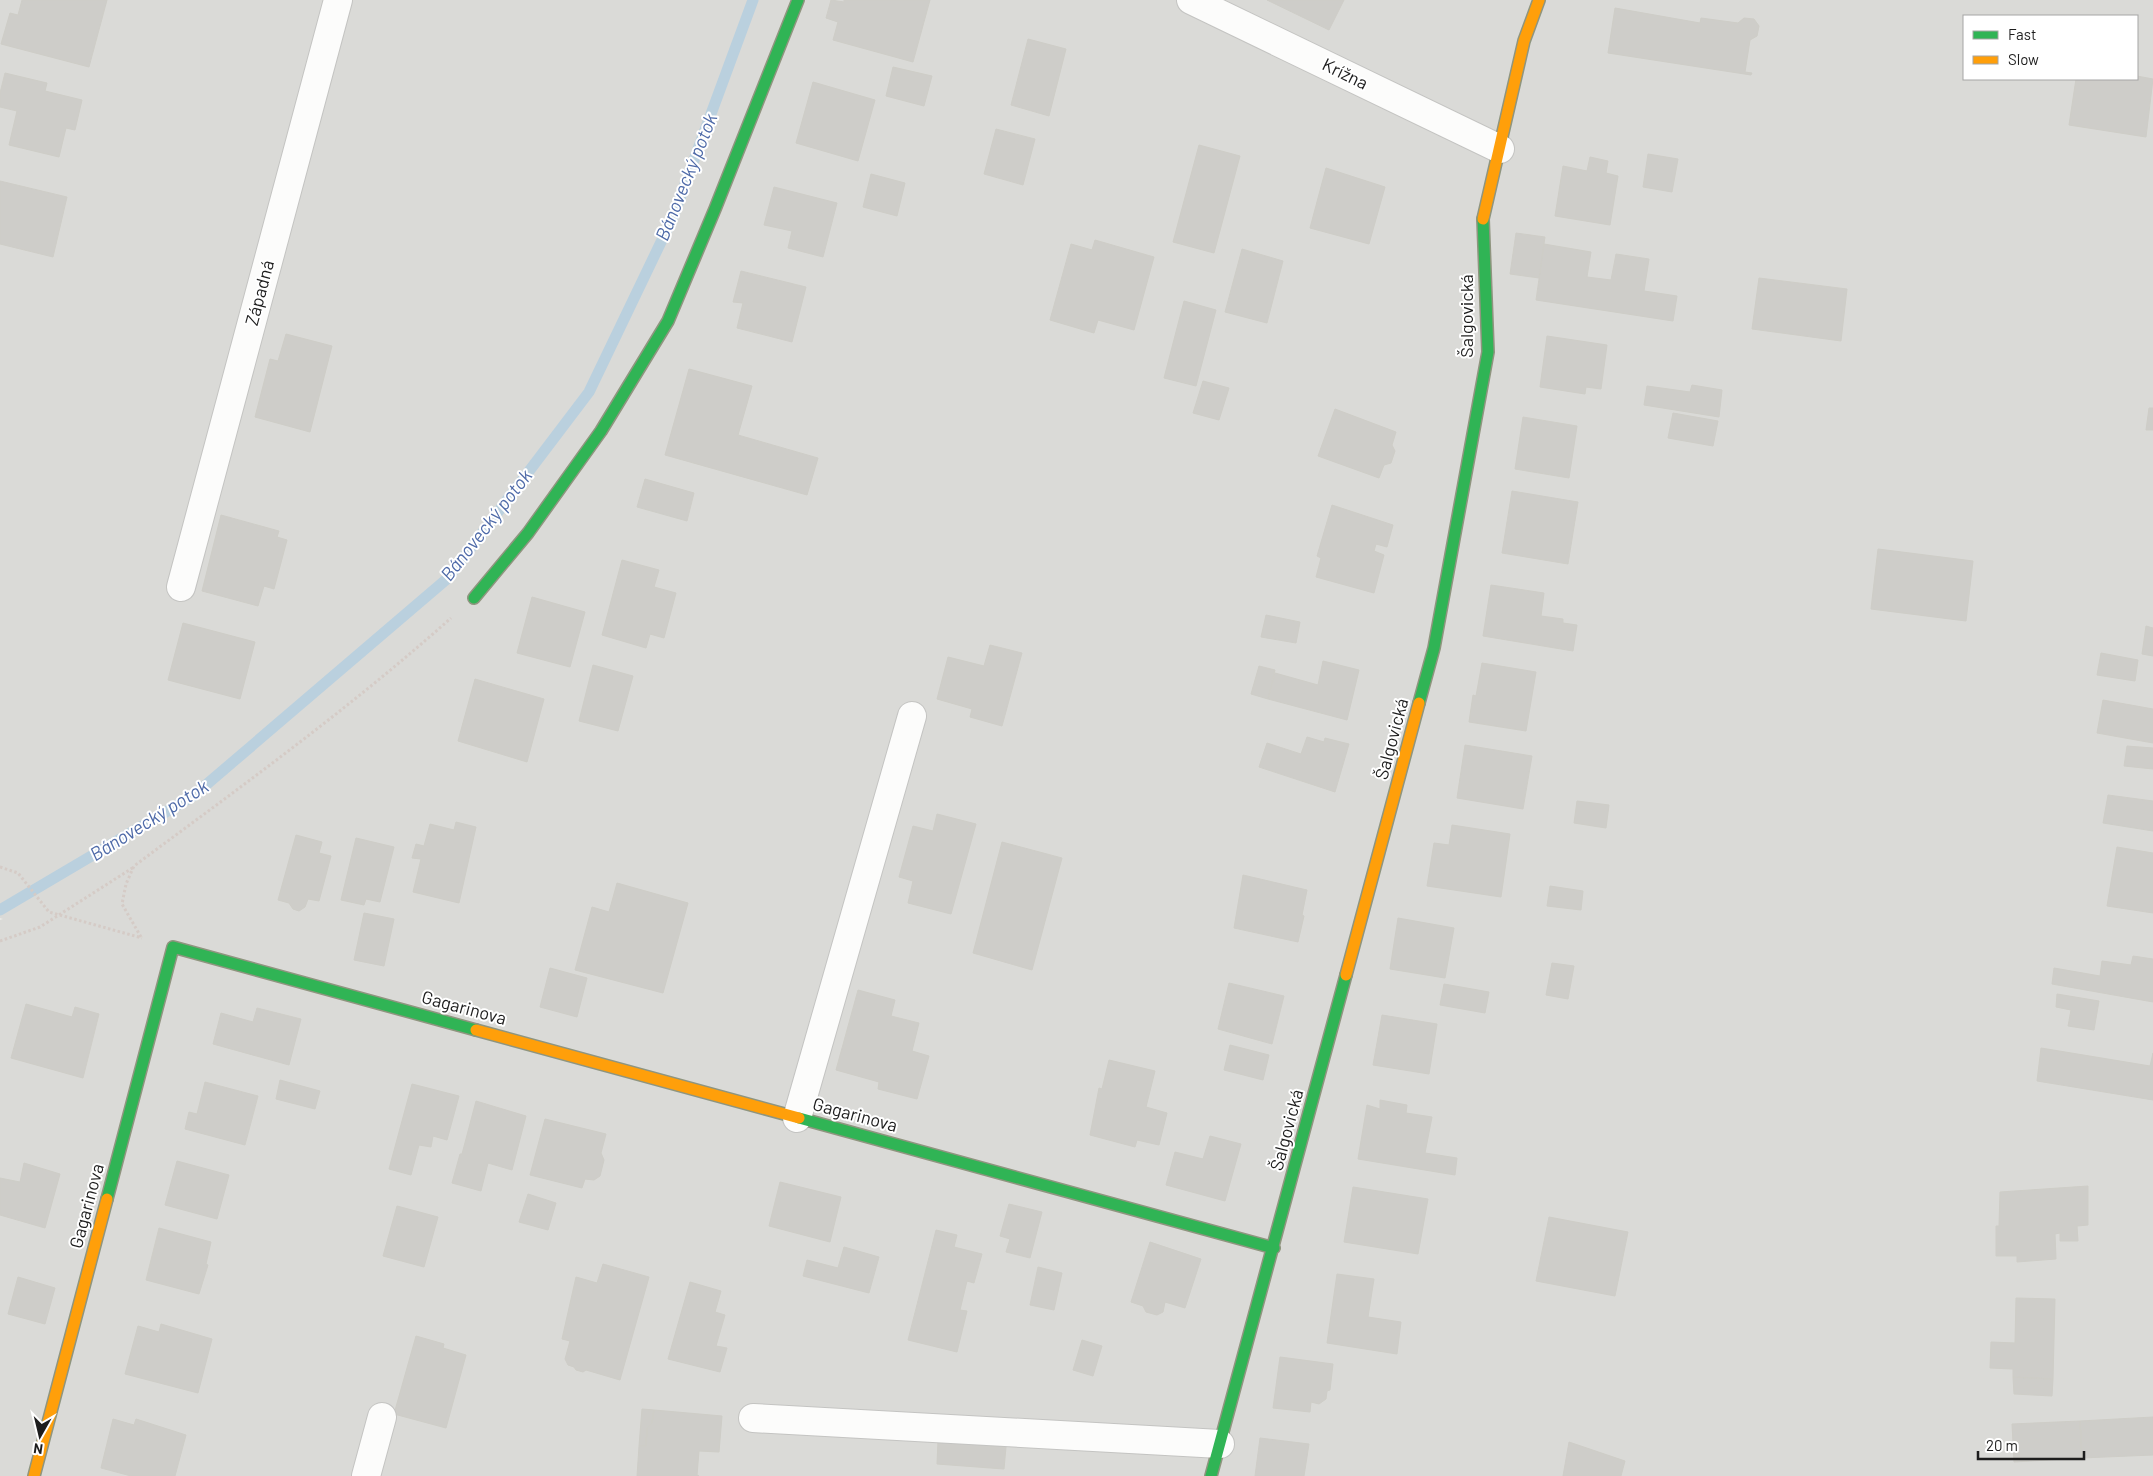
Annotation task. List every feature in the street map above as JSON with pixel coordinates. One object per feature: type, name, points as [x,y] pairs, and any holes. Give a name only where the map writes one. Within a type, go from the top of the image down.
[{"type":"street","name":"Západná","points":[[182,586],[338,0]]},
{"type":"street","points":[[474,598],[528,533],[595,438],[668,321],[715,209],[798,0]]},
{"type":"street","name":"Krížna","points":[[1191,0],[1500,149]]},
{"type":"street","name":"Šalgovická","points":[[1211,1476],[1274,1248],[1434,648],[1488,352],[1484,219],[1524,41],[1538,0]]},
{"type":"street","points":[[797,1118],[912,716]]},
{"type":"street","name":"Gagarinova","points":[[34,1476],[173,947],[1274,1248]]},
{"type":"street","points":[[366,1476],[382,1417]]},
{"type":"street","points":[[753,1418],[1220,1444]]},
{"type":"path","points":[[0,941],[40,927],[134,866],[297,746],[408,656],[474,598]]},
{"type":"path","points":[[134,866],[126,884],[122,904],[141,938]]},
{"type":"path","points":[[0,867],[18,873],[49,912],[173,947]]},
{"type":"shaded area","points":[[0,0],[2153,0],[2153,1476],[0,1476],[0,920],[3,919],[0,918]]},
{"type":"building","points":[[22,0],[107,0],[89,67],[1,44],[10,13],[18,15]]},
{"type":"building","points":[[831,0],[844,2],[844,0],[930,0],[913,62],[833,40],[838,22],[826,18]]},
{"type":"building","points":[[1267,0],[1344,0],[1329,30]]},
{"type":"building","points":[[1615,8],[1700,23],[1701,18],[1738,23],[1744,18],[1754,19],[1759,26],[1757,36],[1750,40],[1745,72],[1752,73],[1751,75],[1608,53]]},
{"type":"building","points":[[1028,39],[1066,49],[1049,116],[1011,105]]},
{"type":"building","points":[[893,67],[932,76],[924,106],[886,96]]},
{"type":"building","points":[[5,73],[47,83],[45,91],[82,100],[75,130],[66,128],[59,157],[9,145],[17,111],[0,107],[0,93]]},
{"type":"building","points":[[2138,76],[2153,79],[2146,137],[2069,125],[2076,80],[2138,80]]},
{"type":"building","points":[[813,82],[875,100],[858,161],[796,143]]},
{"type":"building","points":[[996,129],[1035,139],[1023,185],[984,174]]},
{"type":"building","points":[[1199,145],[1240,156],[1214,253],[1173,242]]},
{"type":"building","points":[[1648,154],[1678,159],[1672,192],[1643,187]]},
{"type":"building","points":[[1590,157],[1608,161],[1606,173],[1618,176],[1610,225],[1555,216],[1563,166],[1587,171]]},
{"type":"building","points":[[1326,168],[1385,187],[1369,244],[1310,228]]},
{"type":"building","points":[[871,174],[905,183],[897,216],[863,207]]},
{"type":"building","points":[[0,181],[67,197],[53,257],[0,244]]},
{"type":"building","points":[[774,187],[837,203],[823,257],[788,248],[792,231],[764,225]]},
{"type":"building","points":[[1516,233],[1545,237],[1539,278],[1510,274]]},
{"type":"building","points":[[1095,240],[1154,257],[1134,330],[1098,320],[1094,333],[1050,320],[1071,244],[1092,250]]},
{"type":"building","points":[[1544,244],[1591,252],[1587,277],[1611,280],[1616,254],[1649,259],[1644,291],[1677,296],[1673,321],[1536,300]]},
{"type":"building","points":[[1242,249],[1283,261],[1267,323],[1225,312]]},
{"type":"building","points":[[741,271],[806,287],[792,342],[737,328],[743,303],[733,302]]},
{"type":"building","points":[[1759,278],[1847,289],[1841,341],[1752,329]]},
{"type":"building","points":[[1184,301],[1216,310],[1196,386],[1164,378]]},
{"type":"building","points":[[286,334],[332,346],[310,432],[255,417],[270,359],[278,361]]},
{"type":"building","points":[[1547,336],[1607,345],[1601,389],[1586,387],[1585,394],[1540,387]]},
{"type":"building","points":[[689,369],[752,386],[738,435],[818,458],[807,495],[665,455]]},
{"type":"building","points":[[1203,381],[1229,388],[1219,420],[1193,413]]},
{"type":"building","points":[[1692,385],[1722,390],[1719,417],[1644,405],[1647,386],[1690,392]]},
{"type":"building","points":[[2149,408],[2153,408],[2153,430],[2146,430]]},
{"type":"building","points":[[1335,409],[1396,432],[1392,445],[1395,451],[1391,463],[1384,465],[1379,478],[1318,456]]},
{"type":"building","points":[[1673,413],[1718,421],[1713,446],[1668,438]]},
{"type":"building","points":[[1523,417],[1577,426],[1569,478],[1515,469]]},
{"type":"building","points":[[645,479],[694,493],[687,521],[637,507]]},
{"type":"building","points":[[1512,491],[1578,502],[1568,564],[1502,553]]},
{"type":"building","points":[[1332,505],[1393,525],[1387,547],[1376,544],[1374,551],[1384,555],[1374,593],[1316,577],[1321,558],[1317,556]]},
{"type":"building","points":[[221,515],[279,531],[277,537],[287,540],[274,589],[264,586],[258,606],[202,591]]},
{"type":"building","points":[[1878,549],[1973,561],[1966,621],[1871,609]]},
{"type":"building","points":[[622,560],[659,570],[654,587],[676,593],[664,638],[650,634],[646,648],[602,635]]},
{"type":"building","points":[[1491,585],[1544,593],[1541,616],[1563,619],[1563,623],[1577,625],[1573,651],[1483,636]]},
{"type":"building","points":[[532,597],[585,612],[570,667],[517,653]]},
{"type":"building","points":[[1266,615],[1300,622],[1296,643],[1261,637]]},
{"type":"building","points":[[183,623],[255,642],[240,699],[168,680]]},
{"type":"building","points":[[2146,626],[2153,628],[2153,656],[2142,654]]},
{"type":"building","points":[[990,645],[1022,653],[1002,726],[970,717],[972,709],[937,699],[948,657],[984,666]]},
{"type":"building","points":[[2101,653],[2138,660],[2135,681],[2097,675]]},
{"type":"building","points":[[1323,661],[1359,670],[1347,720],[1268,699],[1275,673],[1318,685]]},
{"type":"building","points":[[1482,663],[1536,672],[1526,731],[1469,722],[1473,695],[1476,696]]},
{"type":"building","points":[[593,665],[633,676],[618,731],[579,721]]},
{"type":"building","points":[[1259,666],[1275,670],[1268,699],[1251,694]]},
{"type":"building","points":[[475,679],[544,699],[527,762],[458,741]]},
{"type":"building","points":[[2103,700],[2153,709],[2153,743],[2097,733]]},
{"type":"building","points":[[1307,737],[1324,742],[1325,738],[1349,744],[1335,792],[1259,767],[1267,743],[1301,754]]},
{"type":"building","points":[[1465,745],[1532,756],[1523,809],[1457,798]]},
{"type":"building","points":[[2127,746],[2153,748],[2153,769],[2124,766]]},
{"type":"building","points":[[2108,795],[2153,801],[2153,831],[2103,823]]},
{"type":"building","points":[[1577,801],[1609,805],[1606,828],[1574,823]]},
{"type":"building","points":[[937,814],[976,824],[951,914],[908,903],[913,881],[899,877],[913,826],[933,831]]},
{"type":"building","points":[[456,822],[476,827],[459,903],[413,892],[421,859],[412,858],[416,844],[424,846],[430,824],[454,830]]},
{"type":"building","points":[[1452,825],[1510,834],[1501,897],[1427,886],[1434,843],[1449,845]]},
{"type":"building","points":[[296,835],[322,842],[319,853],[331,856],[319,901],[308,899],[305,907],[299,911],[293,909],[289,903],[278,900]]},
{"type":"building","points":[[356,838],[394,847],[380,902],[366,899],[364,905],[341,900]]},
{"type":"building","points":[[1002,842],[1062,858],[1032,970],[973,953]]},
{"type":"building","points":[[2117,847],[2153,853],[2153,913],[2107,906]]},
{"type":"building","points":[[1243,875],[1307,890],[1298,942],[1234,928]]},
{"type":"building","points":[[617,883],[688,903],[663,993],[575,970],[592,907],[609,912]]},
{"type":"building","points":[[1550,886],[1583,891],[1581,910],[1547,906]]},
{"type":"building","points":[[364,913],[394,919],[384,966],[354,960]]},
{"type":"building","points":[[1398,918],[1454,928],[1445,978],[1390,969]]},
{"type":"building","points":[[2133,956],[2153,959],[2153,1002],[2052,984],[2054,968],[2100,976],[2102,961],[2131,965]]},
{"type":"building","points":[[1552,963],[1574,966],[1568,999],[1546,995]]},
{"type":"building","points":[[550,968],[587,978],[577,1017],[540,1007]]},
{"type":"building","points":[[1229,983],[1284,996],[1272,1044],[1218,1029]]},
{"type":"building","points":[[1444,984],[1489,992],[1485,1013],[1440,1005]]},
{"type":"building","points":[[858,990],[895,1000],[891,1016],[919,1023],[912,1051],[929,1056],[917,1099],[878,1089],[879,1082],[836,1070]]},
{"type":"building","points":[[2057,994],[2099,1001],[2094,1030],[2068,1026],[2071,1010],[2056,1007]]},
{"type":"building","points":[[26,1004],[72,1017],[75,1007],[99,1014],[83,1078],[11,1058]]},
{"type":"building","points":[[257,1008],[301,1019],[289,1065],[213,1044],[221,1013],[253,1022]]},
{"type":"building","points":[[1382,1015],[1437,1024],[1429,1074],[1373,1065]]},
{"type":"building","points":[[1230,1045],[1269,1055],[1263,1080],[1224,1070]]},
{"type":"building","points":[[2041,1048],[2150,1066],[2153,1053],[2153,1100],[2037,1081]]},
{"type":"building","points":[[1109,1060],[1155,1071],[1146,1107],[1167,1113],[1159,1145],[1137,1140],[1135,1147],[1090,1135],[1099,1088],[1102,1089]]},
{"type":"building","points":[[280,1080],[320,1091],[315,1109],[276,1099]]},
{"type":"building","points":[[205,1082],[258,1096],[245,1145],[185,1129],[189,1112],[197,1114]]},
{"type":"building","points":[[412,1084],[459,1096],[447,1140],[433,1136],[431,1147],[419,1145],[411,1175],[389,1169]]},
{"type":"building","points":[[1380,1100],[1407,1105],[1406,1113],[1432,1117],[1425,1153],[1457,1158],[1455,1175],[1358,1159],[1367,1105],[1380,1109]]},
{"type":"building","points":[[476,1101],[526,1116],[512,1170],[488,1163],[481,1191],[452,1183]]},
{"type":"building","points":[[545,1119],[606,1134],[601,1153],[604,1160],[600,1176],[594,1180],[585,1179],[582,1188],[530,1175]]},
{"type":"building","points":[[1210,1136],[1241,1144],[1225,1201],[1166,1185],[1175,1152],[1203,1159]]},
{"type":"building","points":[[177,1161],[229,1175],[217,1219],[165,1205]]},
{"type":"building","points":[[24,1163],[60,1174],[45,1228],[0,1215],[0,1178],[20,1182]]},
{"type":"building","points":[[780,1182],[841,1197],[830,1242],[769,1226]]},
{"type":"building","points":[[2088,1186],[2088,1225],[2077,1226],[2078,1241],[2060,1241],[2060,1233],[2055,1234],[2056,1259],[2017,1262],[2017,1256],[1996,1256],[1996,1226],[1999,1226],[2000,1192]]},
{"type":"building","points":[[1353,1187],[1428,1199],[1418,1254],[1344,1242]]},
{"type":"building","points":[[528,1194],[556,1203],[548,1230],[519,1222]]},
{"type":"building","points":[[1009,1204],[1042,1212],[1030,1258],[1006,1252],[1010,1239],[1000,1236]]},
{"type":"building","points":[[397,1206],[438,1217],[424,1267],[383,1256]]},
{"type":"building","points":[[1549,1217],[1628,1232],[1615,1296],[1536,1281]]},
{"type":"building","points":[[159,1228],[211,1242],[206,1264],[208,1265],[199,1294],[146,1280]]},
{"type":"building","points":[[936,1230],[957,1235],[954,1247],[982,1254],[974,1283],[967,1281],[960,1310],[967,1311],[957,1352],[908,1340]]},
{"type":"building","points":[[1150,1242],[1201,1259],[1185,1308],[1165,1302],[1163,1312],[1157,1315],[1146,1312],[1143,1306],[1131,1302]]},
{"type":"building","points":[[844,1247],[879,1257],[869,1293],[803,1276],[807,1260],[838,1268]]},
{"type":"building","points":[[603,1264],[649,1277],[620,1380],[586,1370],[583,1372],[576,1370],[568,1365],[565,1359],[570,1341],[562,1339],[576,1277],[597,1283]]},
{"type":"building","points":[[1038,1267],[1062,1273],[1054,1310],[1030,1305]]},
{"type":"building","points":[[1337,1274],[1374,1279],[1368,1317],[1401,1322],[1397,1354],[1327,1343]]},
{"type":"building","points":[[18,1277],[55,1288],[45,1324],[8,1314]]},
{"type":"building","points":[[690,1282],[721,1291],[715,1312],[725,1315],[716,1346],[727,1348],[720,1372],[668,1359]]},
{"type":"building","points":[[2016,1298],[2055,1299],[2053,1379],[2013,1377],[2013,1369],[1990,1368],[1991,1342],[2015,1343]]},
{"type":"building","points":[[161,1324],[212,1339],[198,1393],[125,1374],[138,1326],[159,1332]]},
{"type":"building","points":[[416,1336],[444,1344],[443,1348],[466,1355],[446,1428],[394,1414]]},
{"type":"building","points":[[1082,1340],[1102,1346],[1093,1376],[1073,1370]]},
{"type":"building","points":[[1280,1357],[1333,1364],[1330,1390],[1327,1391],[1326,1399],[1319,1404],[1311,1402],[1310,1412],[1273,1408]]},
{"type":"building","points":[[2013,1377],[2053,1379],[2052,1396],[2014,1394]]},
{"type":"building","points":[[642,1409],[654,1410],[652,1423],[647,1428],[646,1446],[639,1446]]},
{"type":"building","points":[[654,1410],[722,1416],[719,1452],[699,1451],[697,1475],[699,1476],[637,1476],[639,1446],[646,1446],[647,1428],[652,1423]]},
{"type":"building","points":[[2153,1417],[2153,1455],[2082,1458],[2080,1421]]},
{"type":"building","points":[[113,1419],[134,1425],[136,1419],[186,1435],[175,1476],[131,1476],[101,1468]]},
{"type":"building","points":[[2080,1421],[2082,1458],[2014,1462],[2012,1424]]},
{"type":"building","points":[[1260,1438],[1309,1444],[1304,1476],[1255,1476]]},
{"type":"building","points":[[938,1441],[1006,1447],[1004,1469],[937,1464]]},
{"type":"building","points":[[1569,1442],[1625,1461],[1621,1476],[1563,1476]]},
{"type":"waterway","name":"Bánovecký potok","points":[[0,910],[193,796],[448,578],[589,392],[673,217],[753,0]]},
{"type":"traffic: fast","points":[[474,598],[528,533],[601,431],[668,321],[715,209],[798,0]]},
{"type":"traffic: fast","points":[[1419,703],[1434,648],[1488,352],[1483,219]]},
{"type":"traffic: fast","points":[[107,1199],[173,947],[476,1030]]},
{"type":"traffic: fast","points":[[1211,1476],[1346,975]]},
{"type":"traffic: fast","points":[[799,1118],[1274,1248]]},
{"type":"traffic: slow","points":[[1483,219],[1524,41],[1539,0]]},
{"type":"traffic: slow","points":[[1346,975],[1419,703]]},
{"type":"traffic: slow","points":[[476,1030],[799,1118]]},
{"type":"traffic: slow","points":[[34,1476],[107,1199]]}]
